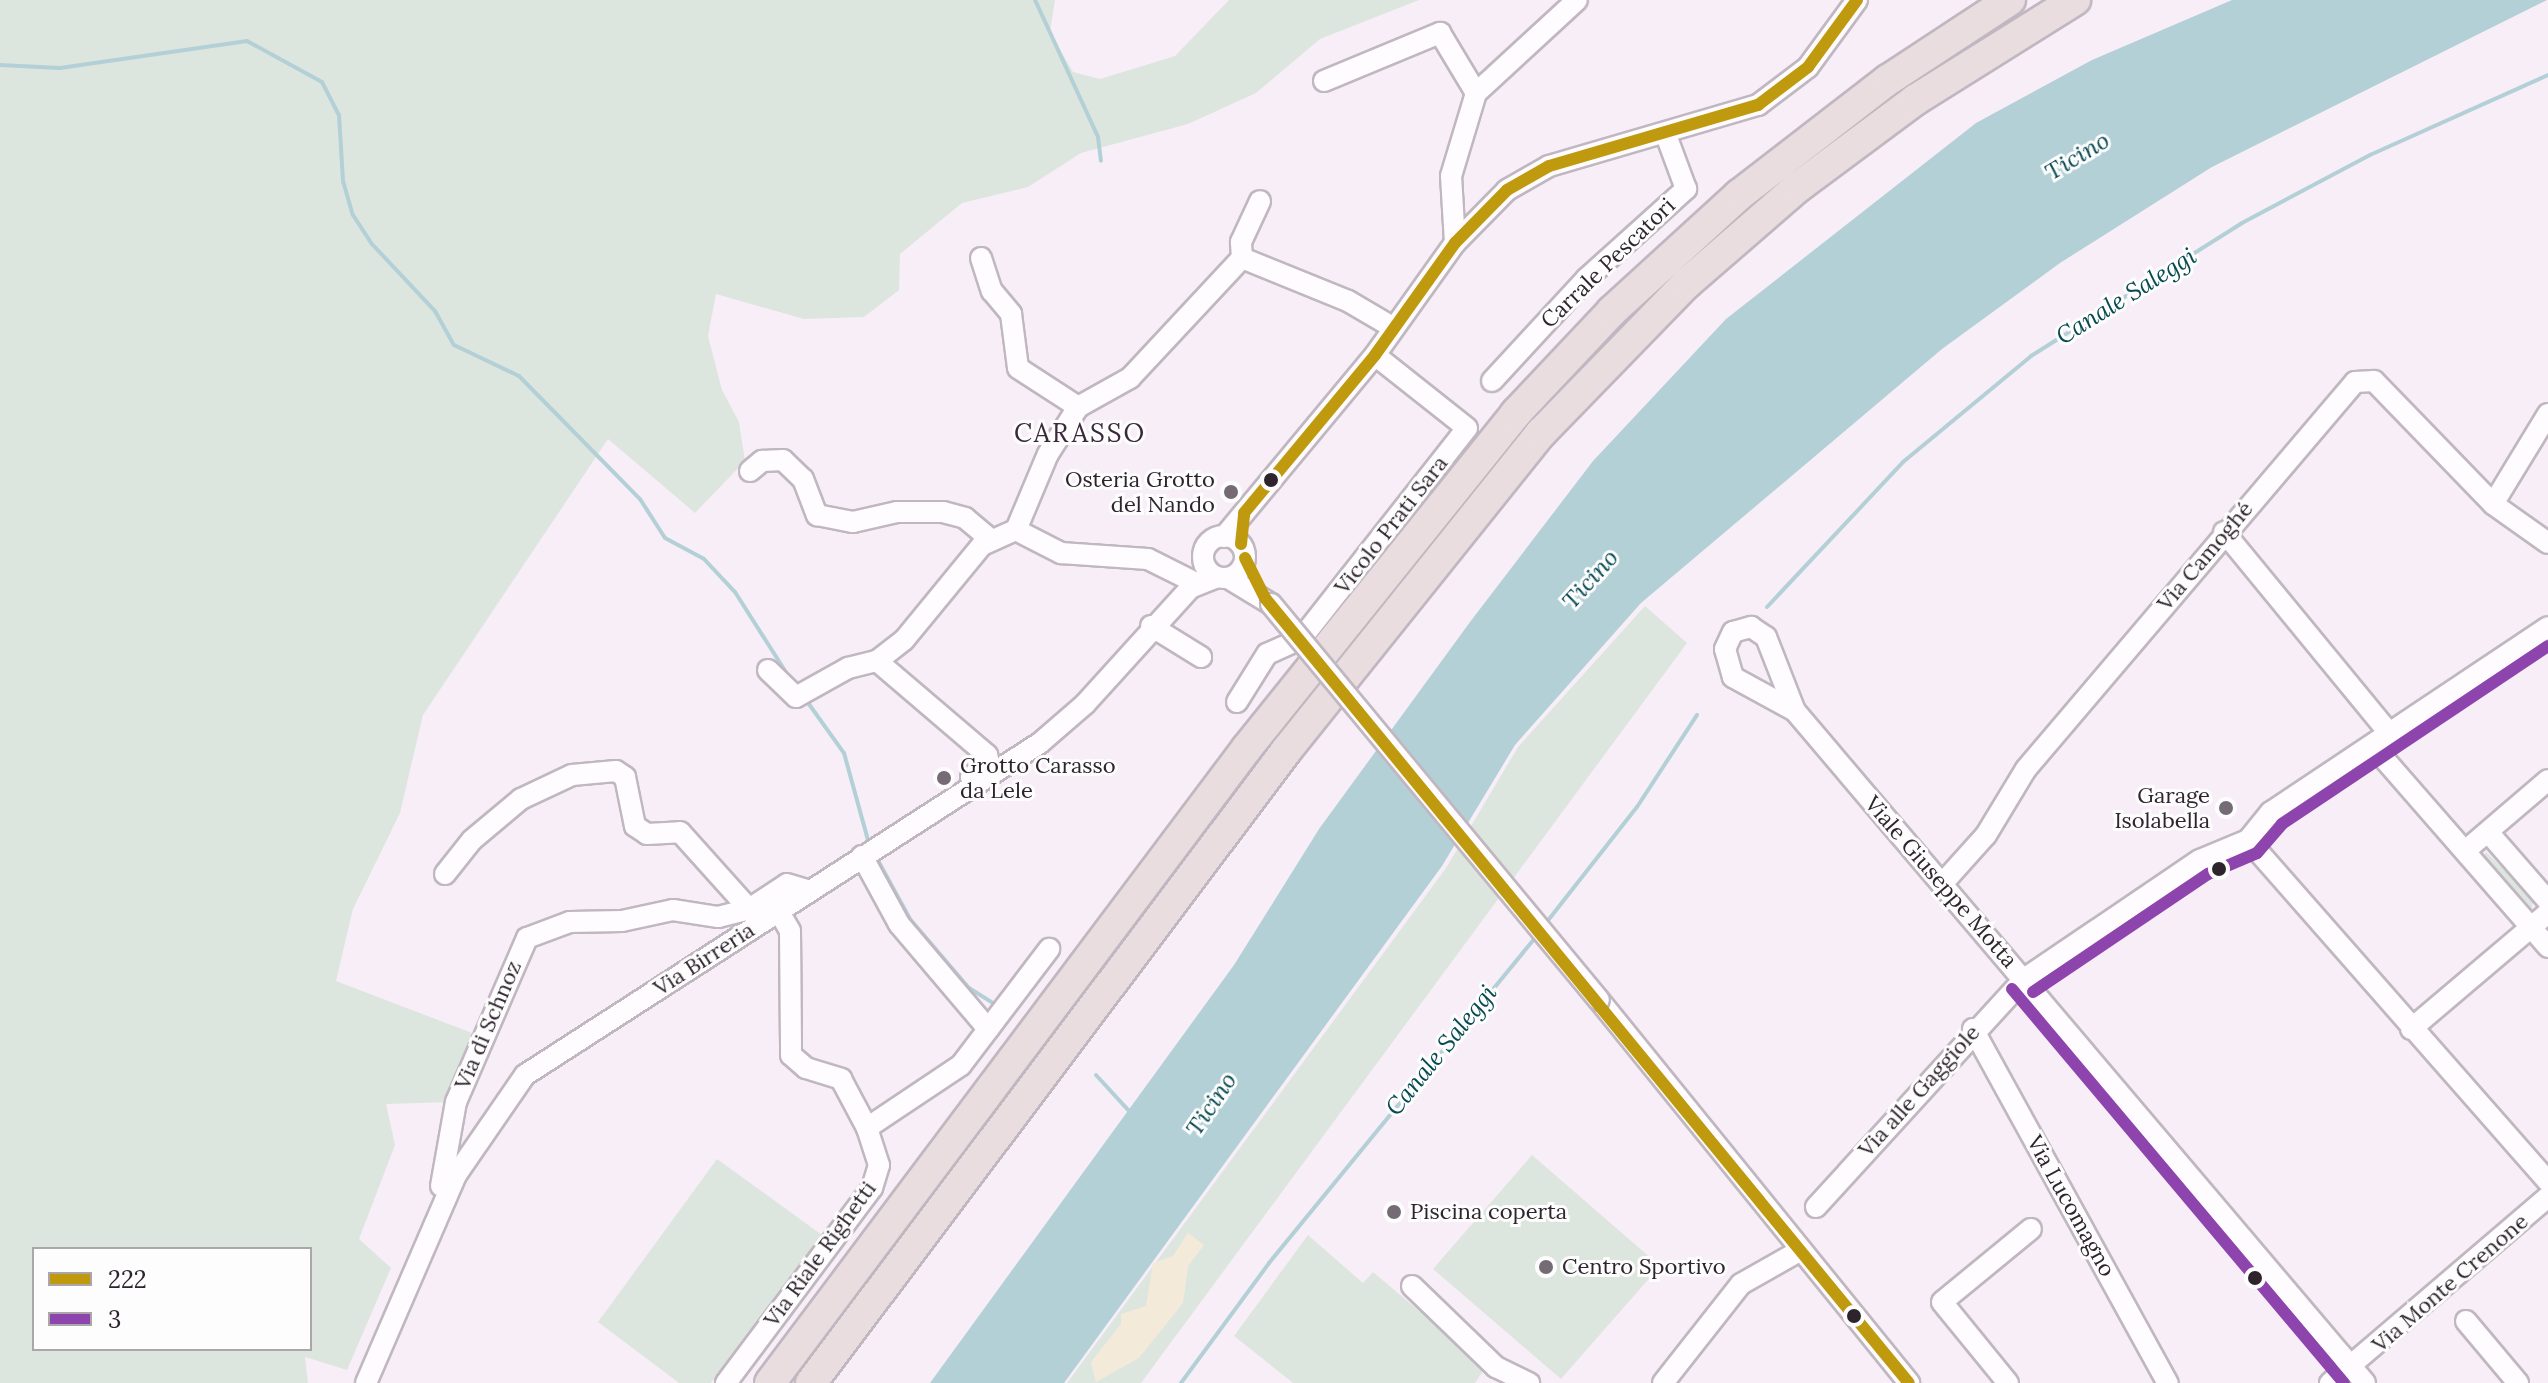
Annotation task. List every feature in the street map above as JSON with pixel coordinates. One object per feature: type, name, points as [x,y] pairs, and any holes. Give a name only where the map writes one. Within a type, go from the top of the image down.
[{"type":"highway","points":[[770,1383],[1247,748],[1516,413],[1622,301],[1739,195],[1888,80],[2010,0]]},
{"type":"highway","points":[[811,1383],[1286,751],[1541,433],[1687,283],[1798,187],[1915,100],[2075,0]]},
{"type":"street","points":[[1455,243],[1451,176],[1476,93],[1577,0]]},
{"type":"street","points":[[1222,578],[1237,546],[1244,513],[1375,355],[1455,243],[1526,177],[1746,111],[1784,89],[1817,57],[1857,0]]},
{"type":"street","points":[[1324,81],[1440,33],[1476,93]]},
{"type":"street","name":"Carrale Pescatori","points":[[1492,381],[1586,279],[1686,189],[1666,135]]},
{"type":"street","points":[[1016,530],[1048,454],[1078,407],[1126,382],[1192,318],[1242,258],[1241,242],[1260,201]]},
{"type":"street","points":[[981,258],[992,291],[1011,314],[1018,368],[1078,407]]},
{"type":"street","points":[[1242,258],[1348,301],[1394,328]]},
{"type":"street","name":"Vicolo Prati Sara","points":[[1237,702],[1267,654],[1301,639],[1467,428],[1375,355]]},
{"type":"street","name":"Via Camoghé","points":[[1942,884],[1986,835],[2026,769],[2224,532],[2365,378],[2493,504]]},
{"type":"street","points":[[2548,414],[2493,504],[2548,543]]},
{"type":"street","points":[[750,471],[762,461],[783,460],[803,479],[809,508],[817,515],[853,522],[897,512],[953,513],[990,539]]},
{"type":"street","points":[[768,670],[798,696],[816,685],[877,661],[918,627],[990,539],[1016,530],[1070,556],[1148,559],[1190,580]]},
{"type":"street","points":[[2224,532],[2389,733]]},
{"type":"street","name":"Via Birreria","points":[[366,1383],[446,1194],[491,1116],[525,1075],[807,890],[970,789],[1061,726],[1190,580],[1203,560],[1208,544],[1237,546]]},
{"type":"street","points":[[1237,546],[1268,601],[1599,1000],[1909,1383]]},
{"type":"street","points":[[1203,560],[1222,578],[1268,601]]},
{"type":"street","name":"Via Birreria","points":[[1190,580],[1222,578]]},
{"type":"street","points":[[1151,626],[1201,657]]},
{"type":"street","points":[[2548,627],[2271,812],[2248,840],[2411,1029],[2548,1181]]},
{"type":"street","points":[[877,661],[989,758],[969,780],[970,789]]},
{"type":"street","name":"Viale Giuseppe Motta","points":[[1795,711],[2359,1376]]},
{"type":"street","points":[[2372,745],[2548,947]]},
{"type":"street","points":[[445,874],[472,840],[521,799],[572,775],[616,771],[627,782],[635,826],[647,834],[680,832],[749,909],[787,884],[807,890]]},
{"type":"street","points":[[2465,851],[2548,780]]},
{"type":"street","points":[[2488,832],[2548,901]]},
{"type":"street","name":"Via alle Gaggiole","points":[[1816,1207],[1973,1029],[2024,979],[2200,860],[2248,840]]},
{"type":"street","points":[[864,855],[899,924],[988,1029]]},
{"type":"street","name":"Via di Schnoz","points":[[446,1194],[441,1184],[456,1102],[527,938],[570,922],[622,921],[678,910],[712,917],[749,909]]},
{"type":"street","name":"Via Riale Righetti","points":[[726,1383],[872,1188],[879,1165],[867,1128],[841,1079],[806,1068],[791,1055],[790,931],[778,910]]},
{"type":"street","points":[[2411,1029],[2548,913]]},
{"type":"street","points":[[867,1128],[961,1065],[1049,949]]},
{"type":"street","name":"Via Lucomagno","points":[[1973,1029],[2168,1383]]},
{"type":"street","name":"Via Monte Crenone","points":[[2330,1383],[2359,1376],[2548,1197]]},
{"type":"street","points":[[2008,1383],[1942,1302],[2031,1229]]},
{"type":"street","points":[[1663,1383],[1741,1284],[1801,1250]]},
{"type":"street","points":[[1412,1286],[1496,1367],[1529,1383]]},
{"type":"street","points":[[2466,1321],[2518,1383]]},
{"type":"shaded area","points":[[0,0],[1055,0],[1050,32],[1073,72],[1100,79],[1175,56],[1229,0],[1419,0],[1320,39],[1256,93],[1188,124],[1081,153],[1028,187],[962,203],[900,254],[899,290],[864,317],[804,319],[716,294],[708,336],[722,390],[739,422],[745,461],[695,513],[608,439],[423,715],[400,813],[353,909],[336,981],[480,1036],[456,1102],[386,1104],[395,1145],[359,1239],[391,1268],[347,1370],[305,1357],[308,1383],[0,1383]]},
{"type":"shaded area","points":[[1645,606],[1687,643],[1141,1383],[1067,1383],[1446,868],[1518,747]]},
{"type":"shaded area","points":[[2486,852],[2533,898],[2532,908],[2525,909],[2481,859]]},
{"type":"shaded area","name":"Centro Sportivo","points":[[1532,1155],[1660,1266],[1561,1379],[1433,1269]]},
{"type":"shaded area","points":[[717,1159],[822,1235],[711,1383],[679,1383],[598,1322]]},
{"type":"shaded area","points":[[1308,1235],[1363,1283],[1373,1272],[1486,1367],[1475,1383],[1293,1383],[1234,1336]]},
{"type":"sand","points":[[1188,1233],[1204,1245],[1188,1266],[1183,1303],[1139,1358],[1096,1382],[1091,1362],[1121,1324],[1121,1314],[1146,1306],[1153,1263],[1173,1256]]},
{"type":"water","name":"Ticino","points":[[2232,0],[2547,0],[2212,167],[2060,263],[1942,349],[1641,603],[1515,745],[1442,866],[1064,1383],[930,1383],[1234,965],[1319,829],[1470,622],[1593,461],[1726,319],[1976,123],[2092,60]]},
{"type":"waterway","points":[[1035,0],[1098,137],[1101,161]]},
{"type":"waterway","points":[[0,65],[60,68],[247,41],[322,82],[339,115],[343,181],[353,215],[372,244],[435,311],[454,345],[519,376],[640,499],[665,538],[704,559],[735,592],[789,677]]},
{"type":"waterway","name":"Canale Saleggi","points":[[1767,607],[1903,462],[2031,356],[2242,223],[2370,155],[2548,75]]},
{"type":"waterway","points":[[806,700],[844,753],[869,844]]},
{"type":"waterway","name":"Canale Saleggi","points":[[1546,923],[1637,807],[1697,715]]},
{"type":"waterway","points":[[875,855],[910,919],[969,988],[999,1007]]},
{"type":"waterway","name":"Canale Saleggi","points":[[1181,1383],[1269,1263],[1536,937]]},
{"type":"waterway","points":[[1096,1075],[1130,1112]]},
{"type":"transit line","name":"222","points":[[1241,544],[1244,513],[1375,355],[1455,243],[1507,190],[1549,166],[1758,105],[1808,67],[1857,0]]},
{"type":"transit line","name":"222","points":[[1245,558],[1265,598],[1909,1383]]},
{"type":"transit line","name":"3","points":[[2033,992],[2208,874],[2257,853],[2282,824],[2548,646]]},
{"type":"transit line","name":"3","points":[[2012,989],[2344,1383]]},
{"type":"place","name":"Osteria Grotto del Nando","points":[[1231,492]]},
{"type":"place","name":"Grotto Carasso da Lele","points":[[944,778]]},
{"type":"place","name":"Garage Isolabella","points":[[2226,808]]},
{"type":"place","name":"Piscina coperta","points":[[1394,1212]]},
{"type":"place","name":"Centro Sportivo","points":[[1546,1267]]},
{"type":"district","name":"CARASSO","points":[[1080,433]]}]
